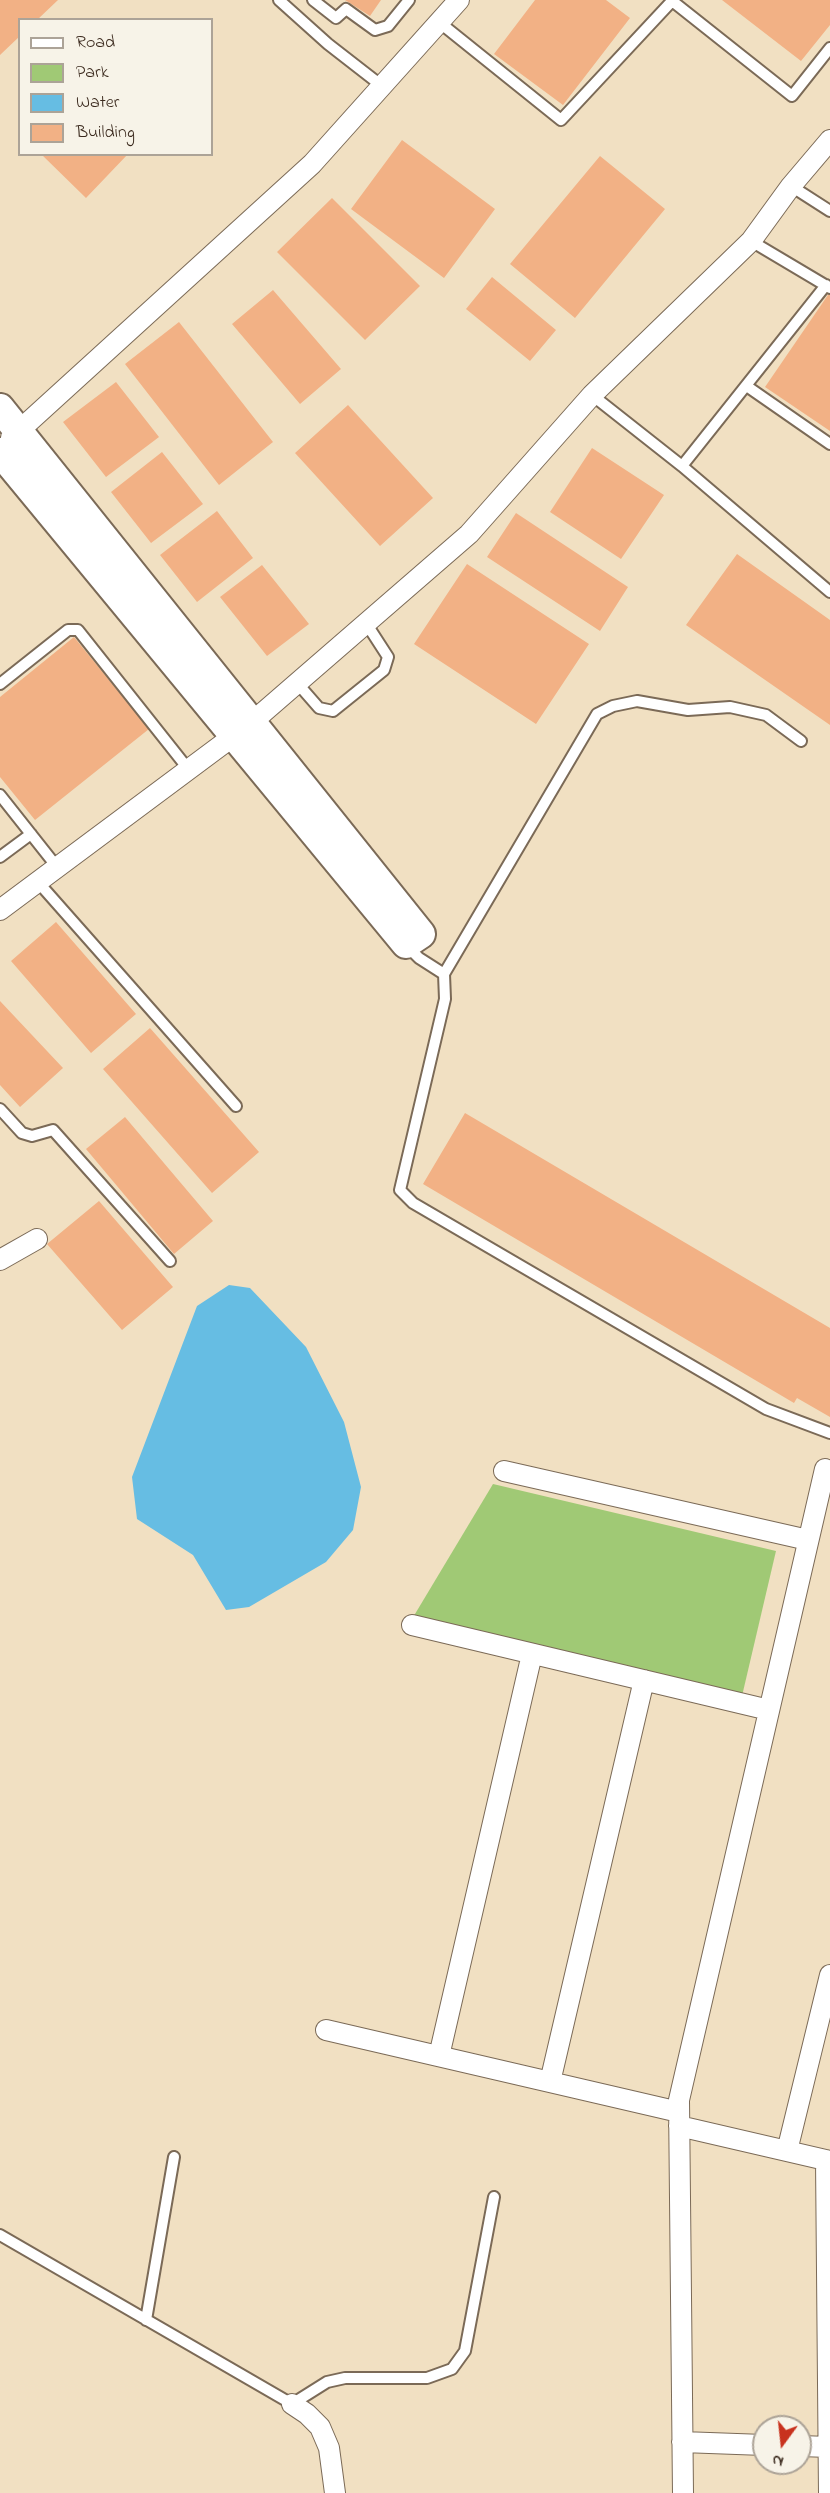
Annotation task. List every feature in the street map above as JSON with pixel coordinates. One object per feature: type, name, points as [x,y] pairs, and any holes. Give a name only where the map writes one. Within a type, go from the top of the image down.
[{"type":"street","points":[[6,444],[312,164],[459,0]]},
{"type":"street","points":[[0,910],[243,730],[469,534],[592,395],[751,241],[791,186],[830,140]]},
{"type":"street","points":[[0,408],[6,444],[413,939]]},
{"type":"street","points":[[0,1260],[37,1239]]},
{"type":"street","points":[[683,2493],[679,2119],[681,2089],[825,1468]]},
{"type":"street","points":[[504,1471],[808,1540]]},
{"type":"street","points":[[412,1625],[769,1710]]},
{"type":"street","points":[[439,2056],[532,1654]]},
{"type":"street","points":[[550,2082],[644,1680]]},
{"type":"street","points":[[787,2151],[830,1975]]},
{"type":"street","points":[[326,2030],[550,2082],[787,2151],[828,2160],[829,2493]]},
{"type":"street","points":[[292,2404],[320,2427],[329,2448],[335,2493]]},
{"type":"street","points":[[682,2442],[752,2445]]},
{"type":"street","points":[[812,2446],[829,2446]]},
{"type":"lane","points":[[279,0],[328,44],[382,86]]},
{"type":"lane","points":[[313,0],[336,18],[346,9],[375,30],[388,26],[409,0]]},
{"type":"lane","points":[[439,22],[561,120],[672,0],[792,96],[830,48]]},
{"type":"lane","points":[[791,186],[830,211]]},
{"type":"lane","points":[[682,466],[828,287],[751,241]]},
{"type":"lane","points":[[748,387],[830,444]]},
{"type":"lane","points":[[592,395],[682,466],[830,592]]},
{"type":"lane","points":[[298,684],[319,708],[333,711],[384,670],[388,657],[366,623]]},
{"type":"lane","points":[[0,684],[68,630],[78,630],[189,770]]},
{"type":"lane","points":[[801,741],[766,715],[730,707],[688,710],[637,701],[613,706],[597,714],[444,975],[445,999],[400,1190],[423,1209],[766,1408],[830,1433]]},
{"type":"lane","points":[[0,795],[57,867]]},
{"type":"lane","points":[[0,857],[31,834]]},
{"type":"lane","points":[[38,882],[236,1106]]},
{"type":"lane","points":[[413,939],[419,958],[444,975]]},
{"type":"lane","points":[[0,1109],[22,1134],[32,1136],[53,1130],[170,1261]]},
{"type":"lane","points":[[146,2320],[174,2157]]},
{"type":"lane","points":[[0,2235],[292,2404],[327,2382],[345,2378],[428,2378],[452,2369],[465,2351],[494,2197]]},
{"type":"green space","points":[[493,1484],[776,1551],[742,1696],[412,1619]]},
{"type":"water","points":[[229,1285],[250,1288],[306,1347],[344,1422],[361,1487],[353,1530],[326,1562],[249,1607],[226,1610],[193,1555],[137,1519],[132,1477],[197,1306]]},
{"type":"building","points":[[0,0],[58,0],[39,18],[18,18],[18,38],[0,55]]},
{"type":"building","points":[[345,0],[381,0],[370,16]]},
{"type":"building","points":[[535,0],[606,0],[630,18],[563,105],[494,54]]},
{"type":"building","points":[[722,0],[830,0],[830,25],[801,61]]},
{"type":"building","points":[[402,140],[495,209],[444,278],[351,209]]},
{"type":"building","points":[[43,156],[126,156],[86,198]]},
{"type":"building","points":[[600,156],[665,209],[575,318],[510,264]]},
{"type":"building","points":[[332,198],[420,286],[365,340],[277,252]]},
{"type":"building","points":[[492,277],[556,330],[530,361],[466,309]]},
{"type":"building","points":[[273,290],[341,369],[300,404],[232,324]]},
{"type":"building","points":[[830,292],[830,431],[765,387]]},
{"type":"building","points":[[179,322],[273,442],[219,485],[125,364]]},
{"type":"building","points":[[116,382],[159,437],[106,477],[63,422]]},
{"type":"building","points":[[348,405],[433,498],[380,546],[295,453]]},
{"type":"building","points":[[592,448],[664,495],[621,559],[550,512]]},
{"type":"building","points":[[162,452],[203,504],[151,543],[111,492]]},
{"type":"building","points":[[217,511],[253,558],[197,602],[160,555]]},
{"type":"building","points":[[516,513],[628,587],[600,631],[487,557]]},
{"type":"building","points":[[737,554],[830,620],[830,725],[686,625]]},
{"type":"building","points":[[467,564],[589,644],[536,724],[414,644]]},
{"type":"building","points":[[262,565],[309,624],[267,656],[220,597]]},
{"type":"building","points":[[74,637],[149,729],[35,820],[0,777],[0,697]]},
{"type":"building","points":[[56,922],[136,1014],[91,1053],[11,961]]},
{"type":"building","points":[[0,1001],[63,1068],[20,1107],[0,1085]]},
{"type":"building","points":[[150,1028],[259,1152],[212,1193],[103,1069]]},
{"type":"building","points":[[465,1113],[830,1328],[830,1417],[797,1398],[794,1403],[423,1184]]},
{"type":"building","points":[[125,1117],[213,1221],[174,1254],[86,1149]]},
{"type":"building","points":[[99,1201],[173,1287],[122,1330],[47,1244]]}]
